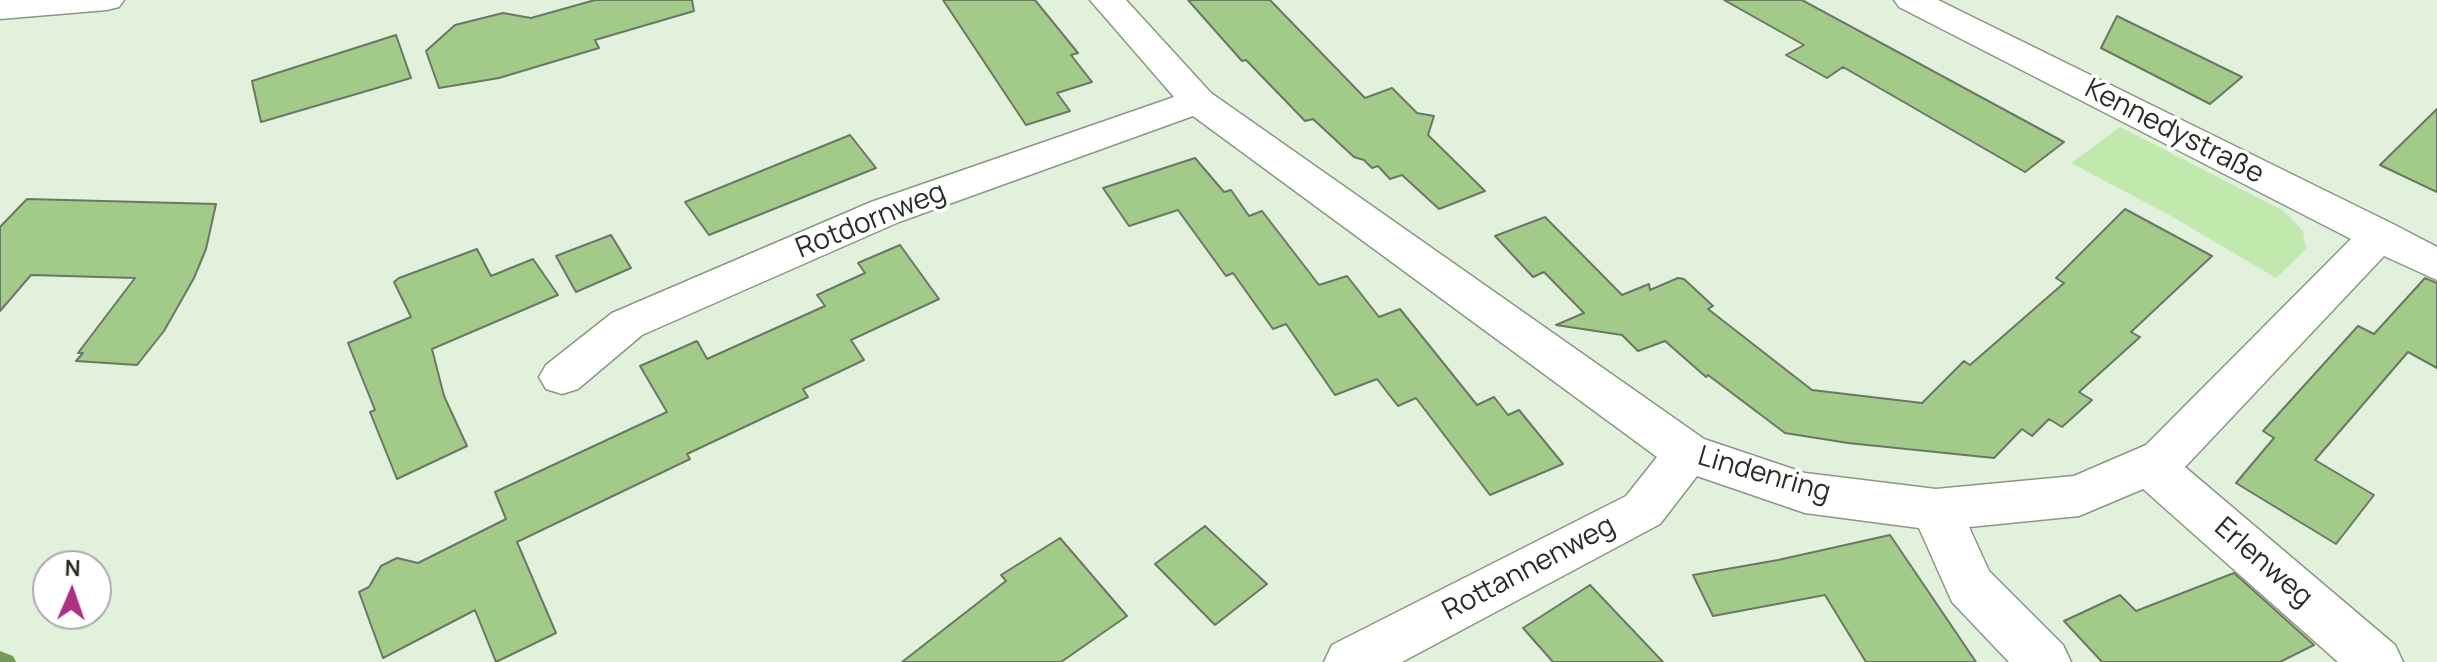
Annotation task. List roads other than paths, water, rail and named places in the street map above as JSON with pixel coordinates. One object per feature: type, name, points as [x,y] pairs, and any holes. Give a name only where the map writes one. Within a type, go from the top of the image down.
[{"type":"street","points":[[0,9],[107,0]]},
{"type":"street","name":"Lindenring","points":[[1107,0],[1198,101],[1687,453],[1805,493],[1936,510],[2079,496],[2163,459],[2380,235]]},
{"type":"street","name":"Kennedystraße","points":[[1911,0],[2437,265]]},
{"type":"street","name":"Rotdornweg","points":[[562,377],[627,324],[885,212],[1198,101]]},
{"type":"street","name":"Rottannenweg","points":[[1351,662],[1643,510],[1687,453]]},
{"type":"street","name":"Erlenweg","points":[[2149,465],[2376,662]]},
{"type":"street","points":[[1936,510],[1970,586],[2044,662]]},
{"type":"waterway","points":[[0,660],[6,662]]}]
